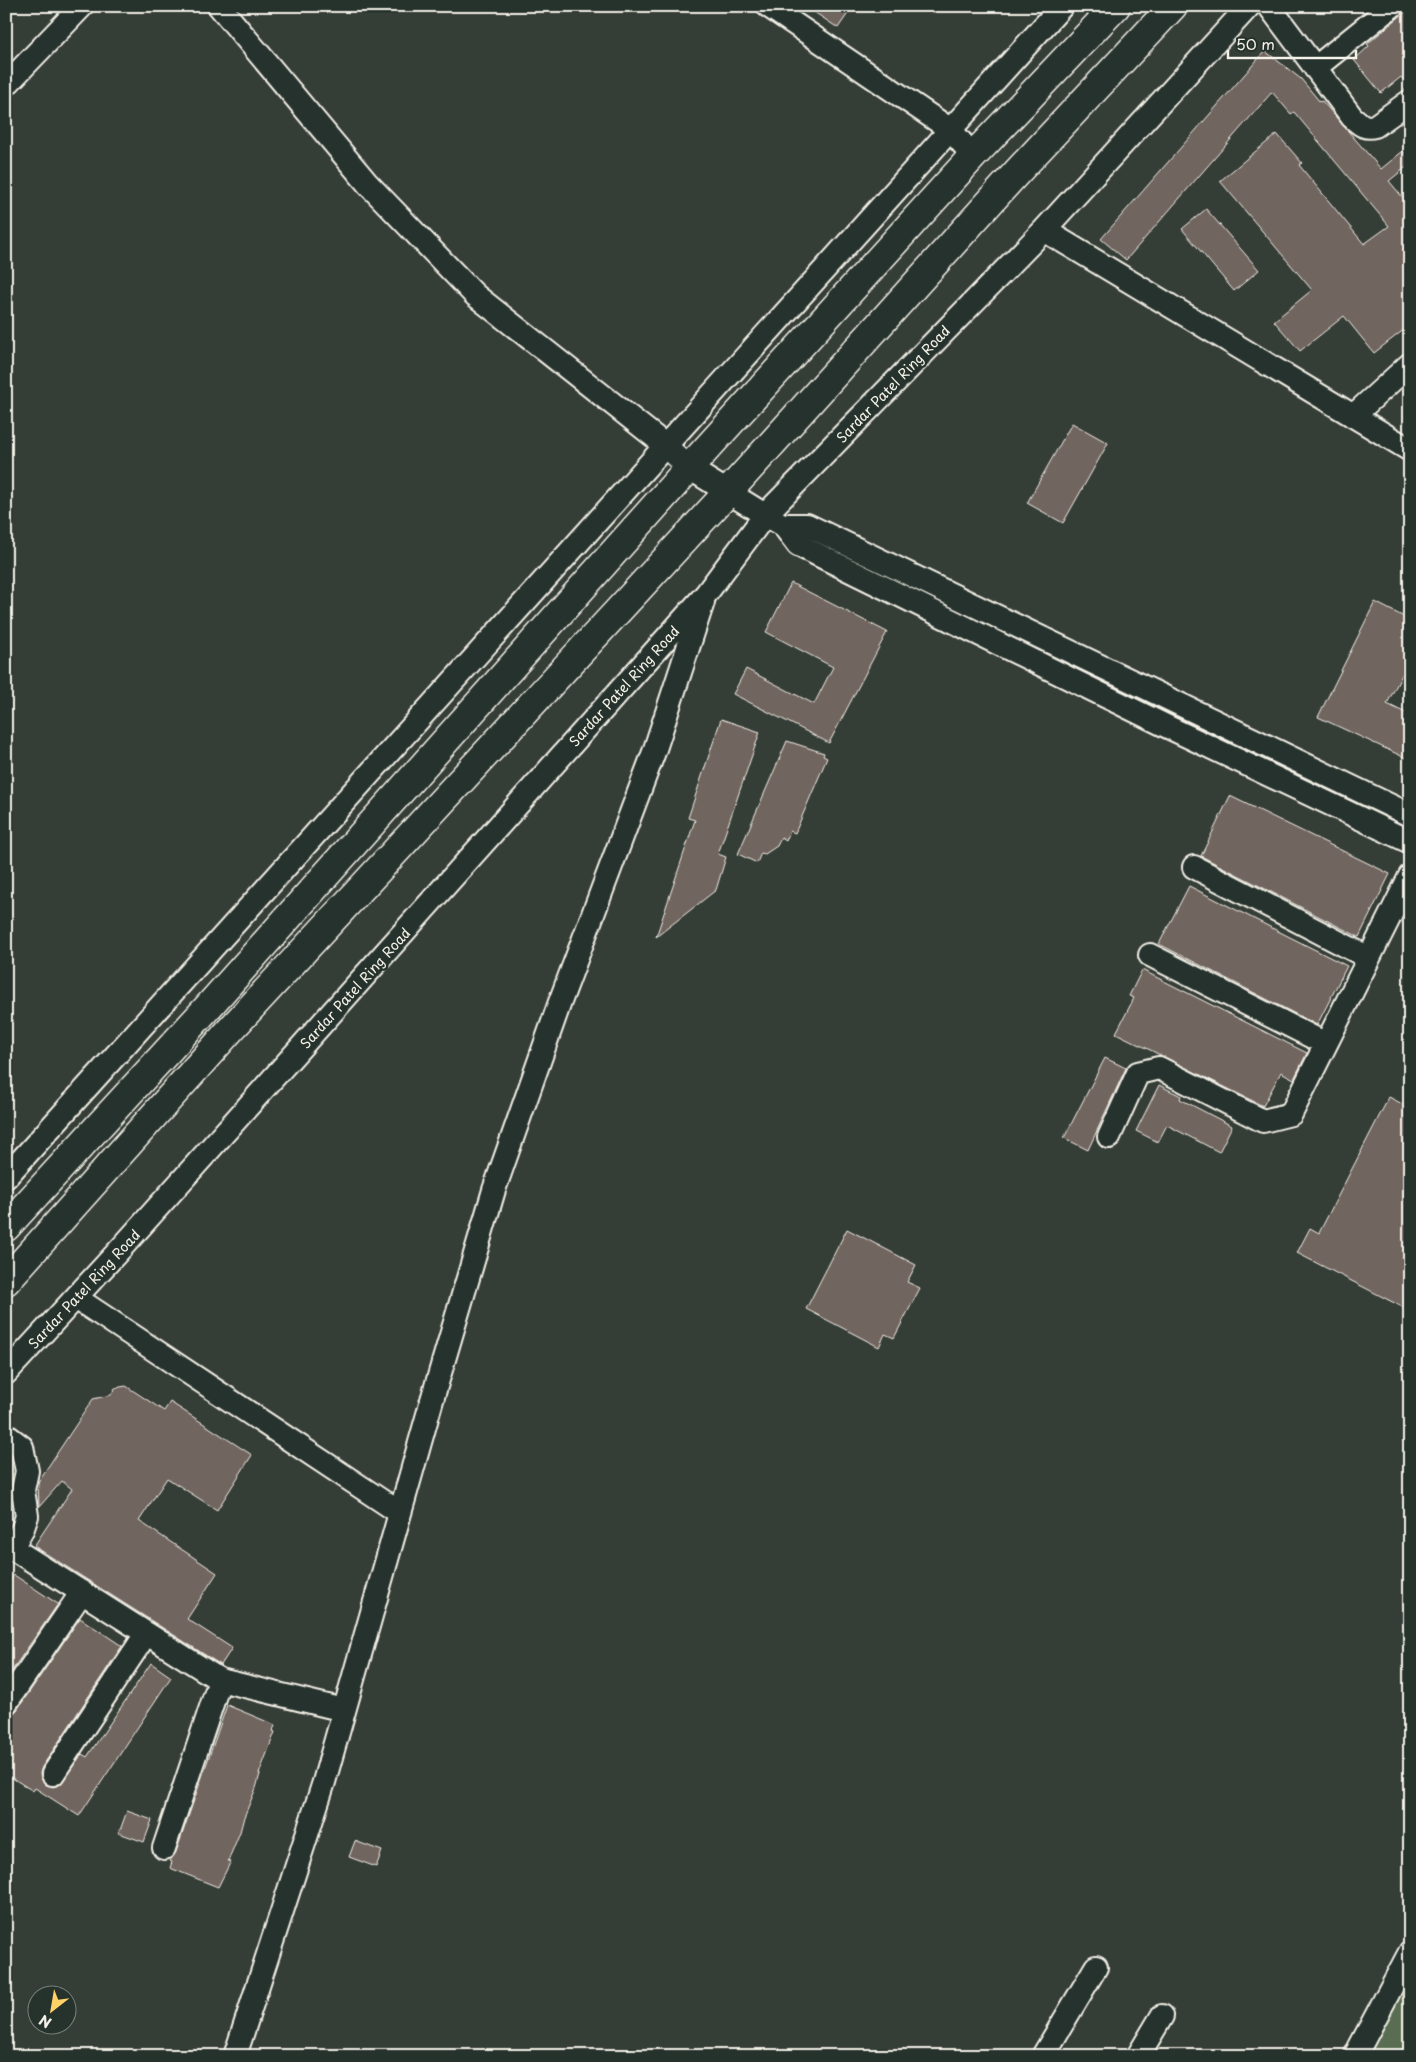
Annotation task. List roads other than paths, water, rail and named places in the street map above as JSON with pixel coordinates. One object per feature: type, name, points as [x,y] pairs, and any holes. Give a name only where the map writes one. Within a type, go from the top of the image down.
[{"type":"highway","points":[[6,1227],[269,939],[689,468],[972,156],[1116,6]]},
{"type":"highway","points":[[6,1282],[294,961],[728,492],[1019,170],[1172,6]]},
{"type":"highway","points":[[269,939],[294,961]]},
{"type":"street","points":[[6,85],[82,6]]},
{"type":"street","points":[[219,6],[368,184],[475,295],[665,445],[689,468],[774,520],[798,545],[1168,727],[1410,842]]},
{"type":"street","points":[[768,6],[951,130],[972,156]]},
{"type":"street","points":[[6,1177],[1062,6]]},
{"type":"street","name":"Sardar Patel Ring Road","points":[[6,1373],[327,1020],[706,594],[1249,6]]},
{"type":"street","points":[[1269,6],[1315,68],[1361,125],[1375,126],[1410,101]]},
{"type":"street","points":[[1315,68],[1392,6]]},
{"type":"street","points":[[1044,230],[1410,450]]},
{"type":"street","points":[[1353,416],[1410,364]]},
{"type":"street","points":[[774,520],[807,525],[1404,812],[1389,832]]},
{"type":"street","points":[[235,2056],[324,1782],[494,1190],[560,1002],[654,752],[706,594]]},
{"type":"street","points":[[1194,868],[1369,958]]},
{"type":"street","points":[[1109,1137],[1138,1072],[1159,1068],[1263,1121],[1291,1114],[1410,876]]},
{"type":"street","points":[[1150,955],[1326,1044]]},
{"type":"street","points":[[76,1298],[400,1513]]},
{"type":"street","points":[[6,1435],[22,1447],[27,1471],[23,1490],[27,1516],[9,1552],[82,1592],[220,1680],[344,1710]]},
{"type":"street","points":[[6,1703],[82,1592]]},
{"type":"street","points":[[53,1774],[146,1634]]},
{"type":"street","points":[[164,1848],[220,1680]]},
{"type":"street","points":[[1355,2056],[1410,1952]]},
{"type":"street","points":[[1042,2056],[1096,1967]]},
{"type":"street","points":[[1138,2056],[1162,2016]]}]
